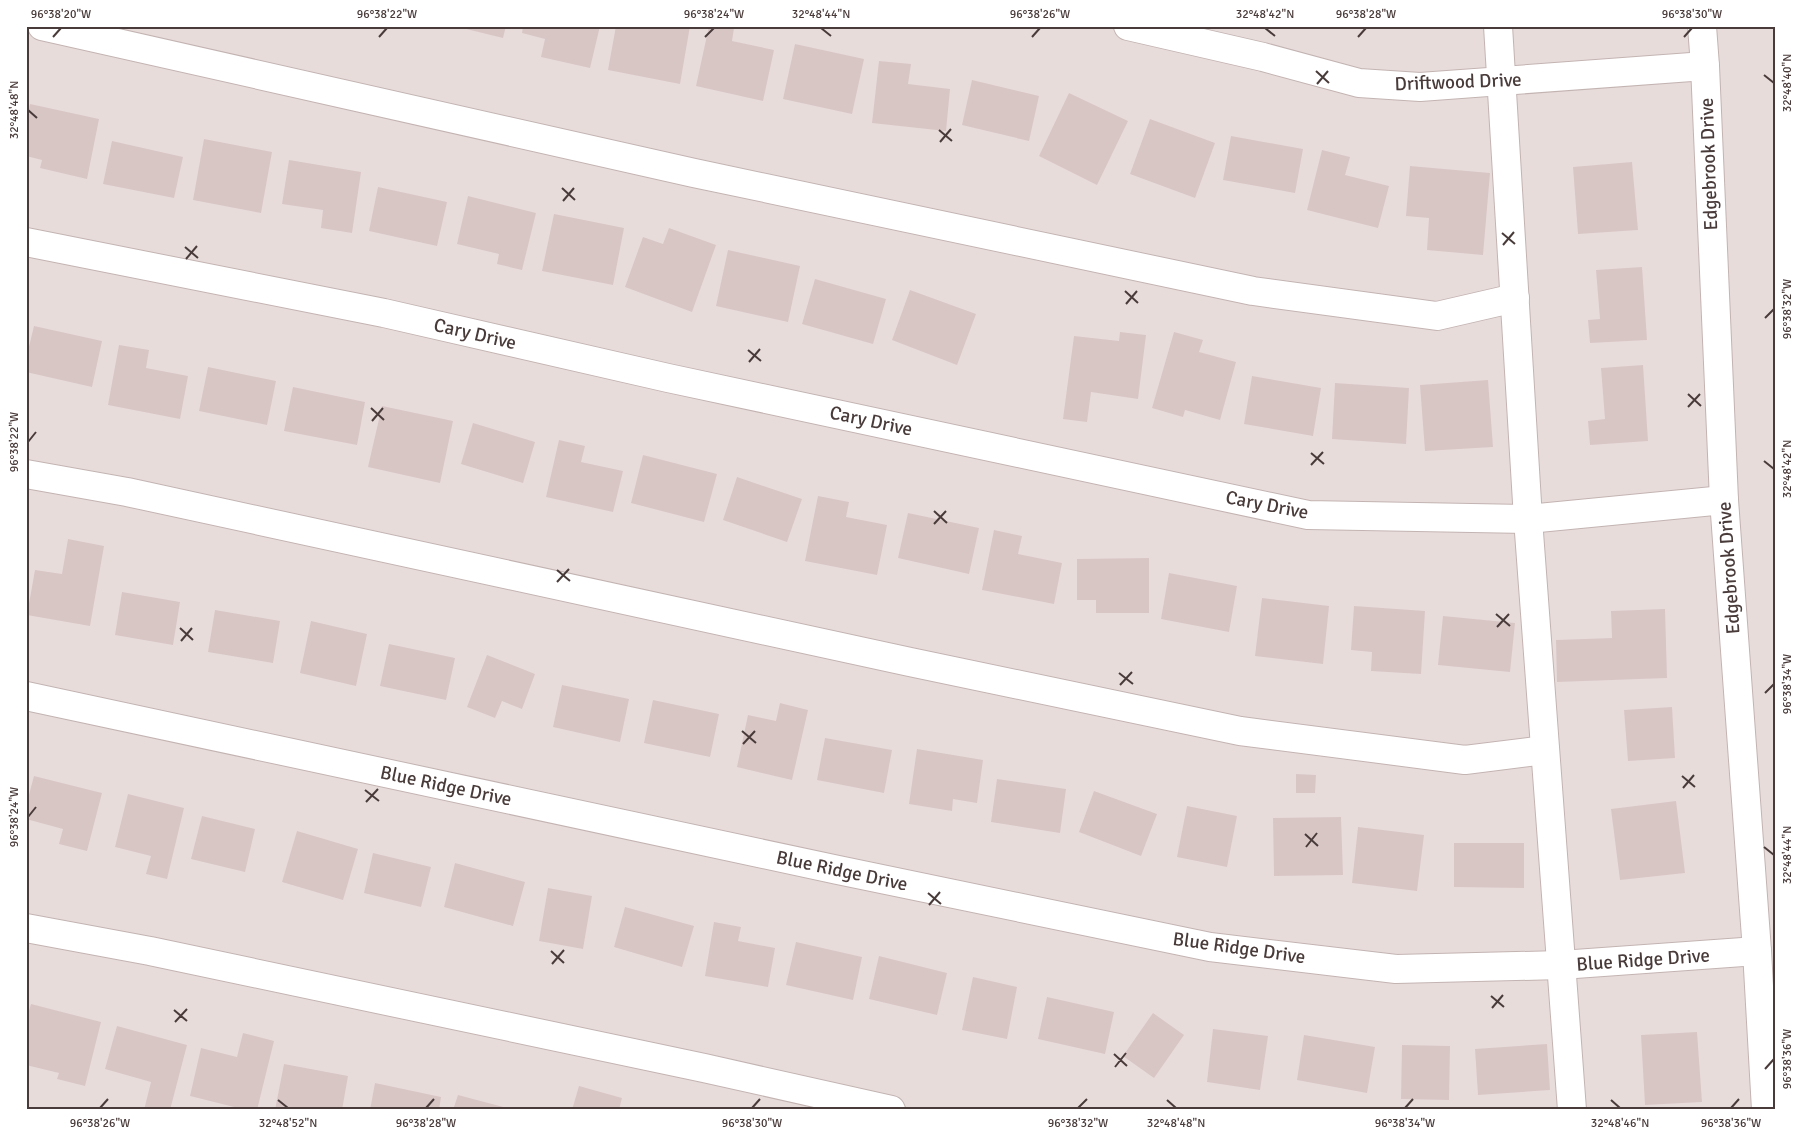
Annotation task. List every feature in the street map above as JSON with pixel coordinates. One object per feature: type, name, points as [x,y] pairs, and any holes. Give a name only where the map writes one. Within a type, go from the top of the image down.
[{"type":"street","points":[[42,26],[704,176],[1253,290],[1437,316],[1515,298]]},
{"type":"street","name":"Driftwood Drive","points":[[1128,26],[1263,57],[1359,83],[1420,87],[1705,66]]},
{"type":"street","points":[[1498,26],[1528,520],[1572,1110]]},
{"type":"street","name":"Edgebrook Drive","points":[[1702,26],[1724,500],[1757,951],[1766,1110]]},
{"type":"street","name":"Cary Drive","points":[[26,242],[384,313],[688,382],[1308,514],[1528,520],[1724,500]]},
{"type":"street","points":[[26,474],[127,492],[910,662],[1240,731],[1465,760],[1545,750]]},
{"type":"street","name":"Blue Ridge Drive","points":[[26,696],[838,870],[1210,947],[1396,969],[1561,966],[1757,951]]},
{"type":"street","points":[[26,928],[160,953],[891,1110]]},
{"type":"shaded area","points":[[26,26],[1775,26],[1775,1110],[26,1110]]},
{"type":"building","points":[[454,26],[506,26],[503,38]]},
{"type":"building","points":[[523,26],[600,26],[590,68],[541,57],[545,39],[522,33]]},
{"type":"building","points":[[616,26],[690,26],[680,84],[608,70]]},
{"type":"building","points":[[709,26],[734,28],[732,41],[774,50],[763,101],[696,86]]},
{"type":"building","points":[[795,44],[864,59],[852,114],[783,99]]},
{"type":"building","points":[[879,61],[911,64],[908,84],[950,89],[946,131],[872,123]]},
{"type":"building","points":[[972,80],[1039,96],[1029,141],[962,125]]},
{"type":"building","points":[[1069,93],[1128,121],[1097,185],[1039,156]]},
{"type":"building","points":[[30,104],[99,119],[87,179],[40,168],[42,160],[26,156],[26,123]]},
{"type":"building","points":[[1150,119],[1215,143],[1195,198],[1130,174]]},
{"type":"building","points":[[1231,136],[1303,149],[1295,193],[1223,180]]},
{"type":"building","points":[[204,139],[272,152],[261,213],[193,200]]},
{"type":"building","points":[[112,141],[183,157],[174,198],[103,184]]},
{"type":"building","points":[[1322,150],[1350,157],[1345,175],[1389,186],[1378,228],[1307,210]]},
{"type":"building","points":[[289,160],[361,172],[352,233],[321,228],[323,210],[282,204]]},
{"type":"building","points":[[1632,162],[1638,230],[1578,234],[1573,167]]},
{"type":"building","points":[[1410,166],[1490,173],[1483,255],[1427,250],[1429,218],[1406,216]]},
{"type":"building","points":[[378,187],[447,202],[437,246],[369,231]]},
{"type":"building","points":[[468,196],[536,213],[522,270],[497,264],[499,254],[457,244]]},
{"type":"building","points":[[554,214],[624,228],[613,285],[542,271]]},
{"type":"building","points":[[669,228],[716,245],[692,312],[625,287],[643,237],[663,244]]},
{"type":"building","points":[[728,250],[800,266],[788,322],[716,306]]},
{"type":"building","points":[[1642,267],[1647,340],[1590,343],[1588,320],[1600,319],[1596,270]]},
{"type":"building","points":[[815,279],[886,299],[873,344],[802,324]]},
{"type":"building","points":[[910,290],[976,314],[957,365],[892,340]]},
{"type":"building","points":[[34,326],[102,341],[92,387],[26,372],[26,359]]},
{"type":"building","points":[[1120,332],[1146,335],[1138,399],[1091,392],[1087,422],[1063,419],[1074,336],[1119,341]]},
{"type":"building","points":[[1174,332],[1203,340],[1199,352],[1236,362],[1220,420],[1185,410],[1183,417],[1152,408]]},
{"type":"building","points":[[119,345],[149,350],[146,368],[188,376],[180,419],[108,405]]},
{"type":"building","points":[[1643,365],[1648,441],[1590,445],[1588,421],[1605,419],[1601,368]]},
{"type":"building","points":[[208,367],[276,381],[267,425],[199,411]]},
{"type":"building","points":[[1252,376],[1321,388],[1313,436],[1244,424]]},
{"type":"building","points":[[1488,380],[1493,447],[1425,451],[1420,385]]},
{"type":"building","points":[[1335,383],[1409,388],[1406,444],[1332,439]]},
{"type":"building","points":[[293,387],[365,402],[357,445],[284,431]]},
{"type":"building","points":[[382,406],[453,421],[440,483],[368,467]]},
{"type":"building","points":[[473,423],[535,442],[523,483],[461,464]]},
{"type":"building","points":[[559,440],[585,446],[581,462],[623,471],[613,512],[546,497]]},
{"type":"building","points":[[643,455],[717,474],[704,522],[631,503]]},
{"type":"building","points":[[737,477],[802,499],[787,542],[723,520]]},
{"type":"building","points":[[818,496],[849,502],[846,517],[887,525],[877,575],[805,561]]},
{"type":"building","points":[[908,513],[979,528],[969,574],[898,558]]},
{"type":"building","points":[[994,530],[1022,536],[1018,554],[1062,563],[1054,604],[982,590]]},
{"type":"building","points":[[68,539],[104,546],[90,626],[27,615],[35,570],[62,574]]},
{"type":"building","points":[[1149,558],[1149,613],[1096,613],[1096,600],[1077,600],[1077,559]]},
{"type":"building","points":[[1169,573],[1237,586],[1229,632],[1161,619]]},
{"type":"building","points":[[122,592],[180,602],[173,645],[115,635]]},
{"type":"building","points":[[1262,598],[1329,606],[1323,664],[1255,656]]},
{"type":"building","points":[[1354,606],[1425,611],[1421,674],[1371,671],[1372,652],[1351,650]]},
{"type":"building","points":[[1665,609],[1667,678],[1557,682],[1556,640],[1612,638],[1611,611]]},
{"type":"building","points":[[215,610],[280,621],[273,663],[208,652]]},
{"type":"building","points":[[1443,616],[1515,623],[1510,672],[1438,665]]},
{"type":"building","points":[[311,621],[367,634],[356,686],[300,673]]},
{"type":"building","points":[[389,644],[455,658],[446,700],[380,686]]},
{"type":"building","points":[[487,655],[535,674],[522,709],[502,701],[495,718],[467,707]]},
{"type":"building","points":[[562,685],[629,699],[620,742],[553,727]]},
{"type":"building","points":[[653,700],[719,714],[710,757],[644,743]]},
{"type":"building","points":[[780,703],[808,710],[792,780],[737,767],[748,715],[776,721]]},
{"type":"building","points":[[1672,707],[1675,758],[1628,761],[1624,710]]},
{"type":"building","points":[[825,738],[892,750],[884,793],[817,780]]},
{"type":"building","points":[[917,749],[983,760],[977,803],[953,799],[952,811],[909,804]]},
{"type":"building","points":[[1296,774],[1316,775],[1315,793],[1296,793]]},
{"type":"building","points":[[34,776],[102,793],[87,851],[59,844],[63,829],[26,819],[26,806]]},
{"type":"building","points":[[997,779],[1066,789],[1060,833],[991,822]]},
{"type":"building","points":[[1094,791],[1157,814],[1141,856],[1079,832]]},
{"type":"building","points":[[128,794],[184,808],[167,879],[146,874],[151,856],[115,847]]},
{"type":"building","points":[[1676,801],[1685,873],[1620,880],[1611,809]]},
{"type":"building","points":[[1187,806],[1237,816],[1227,867],[1177,857]]},
{"type":"building","points":[[202,816],[255,829],[245,872],[191,859]]},
{"type":"building","points":[[1341,817],[1343,875],[1274,876],[1273,818]]},
{"type":"building","points":[[1358,827],[1424,835],[1417,891],[1352,883]]},
{"type":"building","points":[[297,831],[358,849],[343,900],[282,882]]},
{"type":"building","points":[[1454,843],[1524,843],[1524,888],[1454,887]]},
{"type":"building","points":[[373,853],[431,867],[421,907],[364,893]]},
{"type":"building","points":[[455,863],[525,882],[513,926],[444,907]]},
{"type":"building","points":[[548,888],[592,896],[583,949],[539,941]]},
{"type":"building","points":[[625,907],[694,926],[682,967],[614,947]]},
{"type":"building","points":[[714,922],[741,927],[738,941],[775,948],[768,987],[705,976]]},
{"type":"building","points":[[796,942],[862,957],[853,1000],[786,985]]},
{"type":"building","points":[[879,956],[947,973],[937,1015],[869,999]]},
{"type":"building","points":[[973,977],[1017,987],[1007,1039],[962,1030]]},
{"type":"building","points":[[1047,997],[1114,1012],[1105,1054],[1038,1039]]},
{"type":"building","points":[[31,1004],[101,1022],[85,1086],[57,1079],[59,1073],[26,1065],[26,1021]]},
{"type":"building","points":[[1153,1013],[1184,1035],[1154,1078],[1123,1056]]},
{"type":"building","points":[[117,1026],[187,1045],[170,1110],[144,1110],[151,1082],[105,1069]]},
{"type":"building","points":[[1213,1029],[1268,1036],[1260,1090],[1207,1082]]},
{"type":"building","points":[[1697,1032],[1702,1102],[1645,1105],[1641,1035]]},
{"type":"building","points":[[243,1033],[274,1041],[257,1110],[246,1110],[190,1096],[201,1048],[237,1057]]},
{"type":"building","points":[[1304,1035],[1375,1047],[1367,1093],[1297,1080]]},
{"type":"building","points":[[1547,1044],[1550,1090],[1478,1095],[1475,1049]]},
{"type":"building","points":[[1402,1045],[1450,1046],[1449,1100],[1401,1099]]},
{"type":"building","points":[[284,1064],[348,1076],[342,1110],[275,1110]]},
{"type":"building","points":[[375,1083],[441,1097],[439,1110],[370,1110]]},
{"type":"building","points":[[579,1086],[622,1098],[619,1110],[572,1110]]},
{"type":"building","points":[[458,1095],[511,1109],[511,1110],[453,1110]]}]
